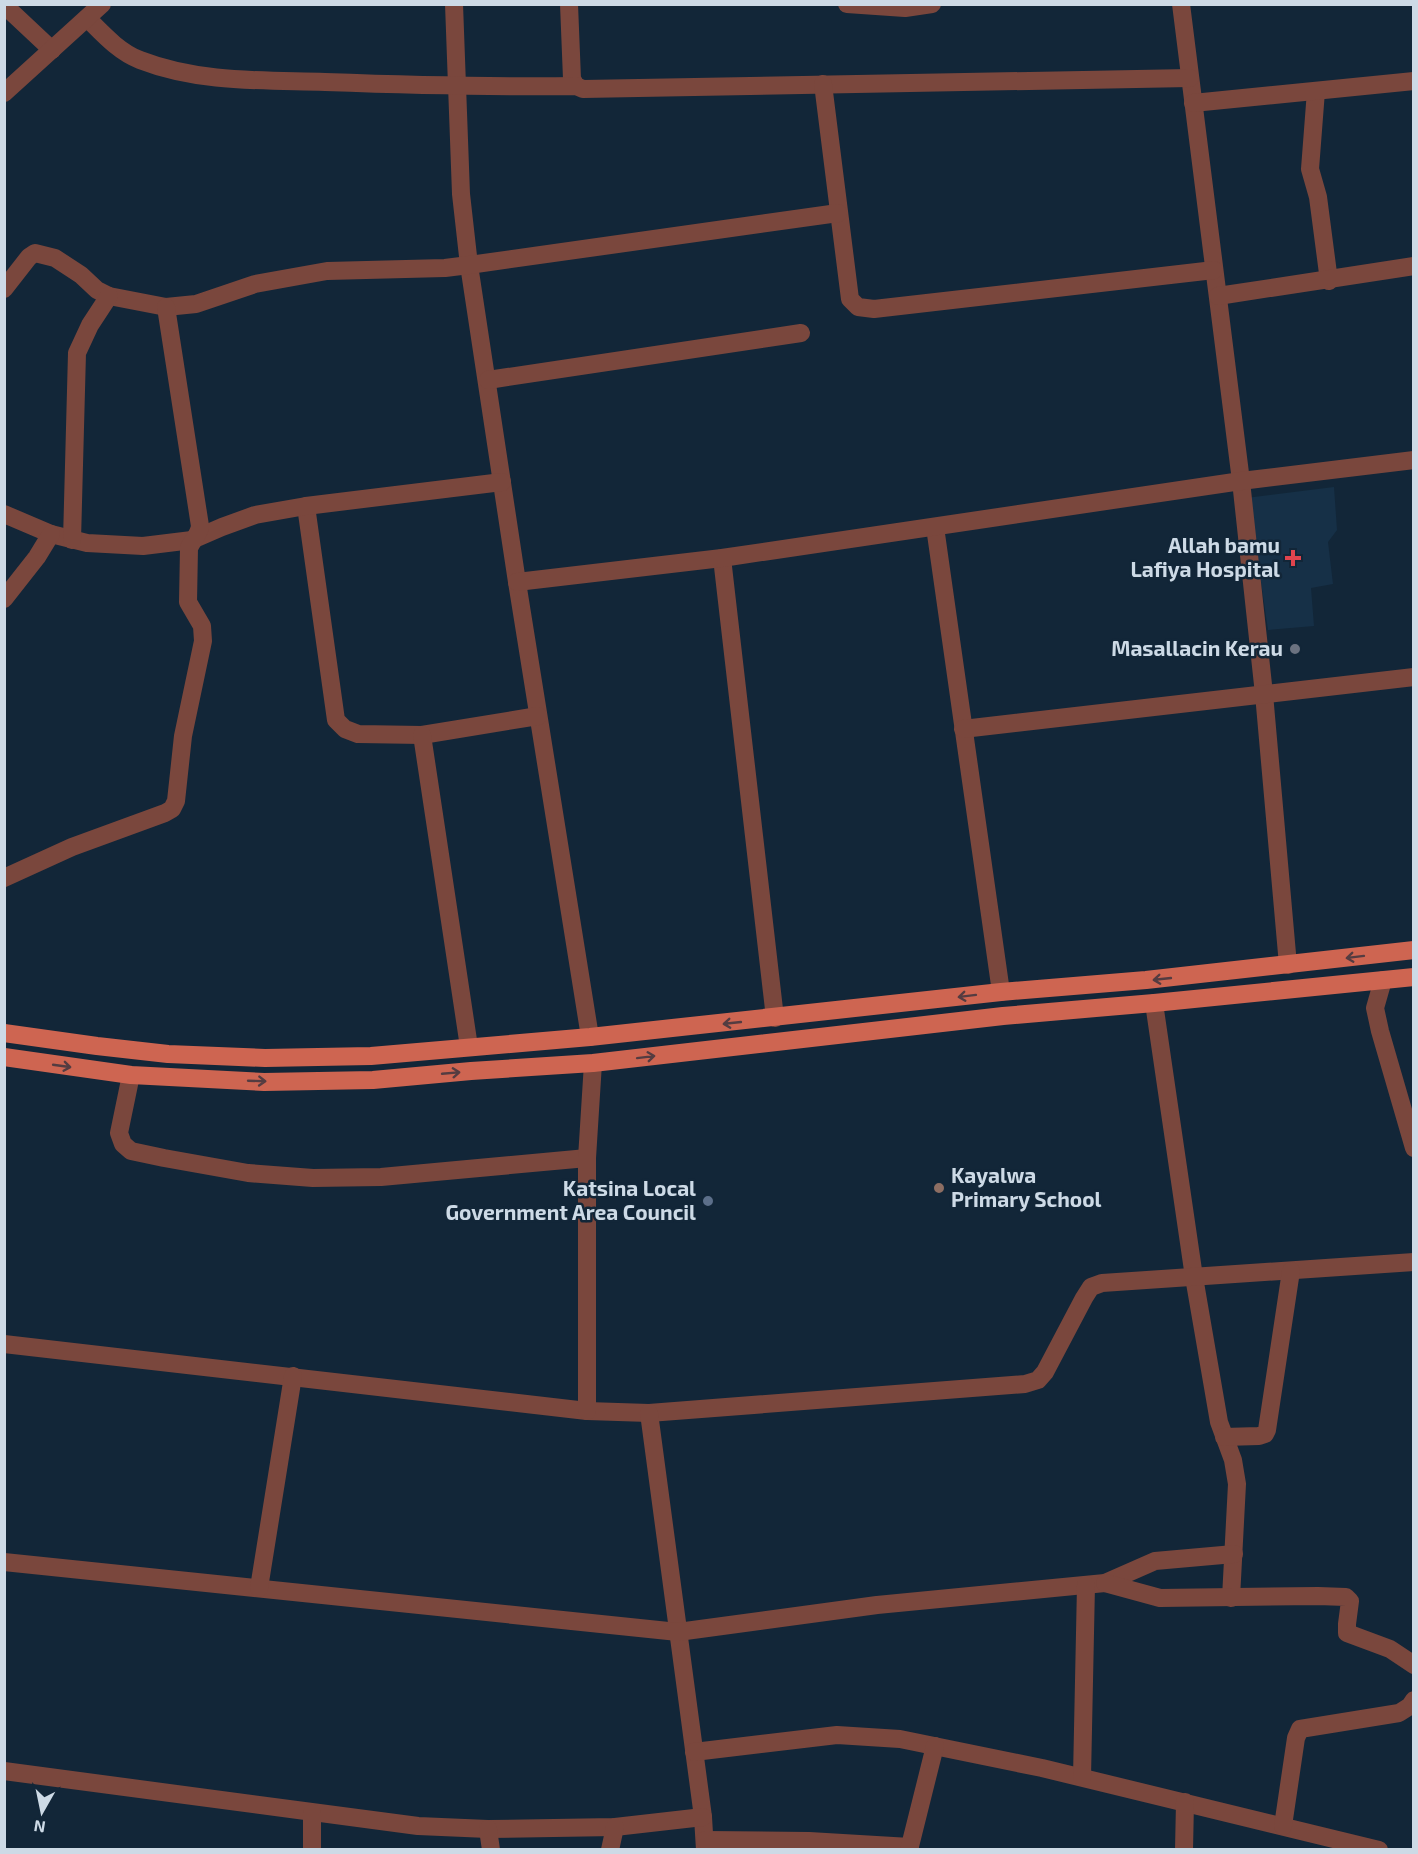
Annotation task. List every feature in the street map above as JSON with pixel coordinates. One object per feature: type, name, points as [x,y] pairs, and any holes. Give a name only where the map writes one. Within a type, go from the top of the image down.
[{"type":"main road","points":[[4,1033],[168,1054],[265,1058],[371,1056],[590,1037],[1413,950]]},
{"type":"main road","points":[[4,1057],[131,1076],[264,1082],[373,1080],[471,1071],[593,1064],[1003,1016],[1413,976]]},
{"type":"street","points":[[4,93],[102,4]]},
{"type":"street","points":[[454,4],[461,194],[469,266],[590,1037]]},
{"type":"street","points":[[569,4],[572,79],[576,86]]},
{"type":"street","points":[[847,4],[905,8],[932,4]]},
{"type":"street","points":[[1181,4],[1241,481],[1264,694],[1288,965]]},
{"type":"street","points":[[4,5],[52,50]]},
{"type":"street","points":[[87,18],[111,42],[138,59],[178,72],[228,79],[458,87],[576,86],[584,88],[1190,78]]},
{"type":"street","points":[[1193,103],[1413,81]]},
{"type":"street","points":[[823,84],[850,299],[858,307],[874,309],[1214,270]]},
{"type":"street","points":[[1316,91],[1310,169],[1318,197],[1329,281]]},
{"type":"street","points":[[4,289],[29,257],[35,253],[55,258],[81,275],[97,290],[109,296],[166,307],[196,304],[255,284],[327,271],[469,266],[838,213]]},
{"type":"street","points":[[1218,296],[1329,281],[1413,266]]},
{"type":"street","points":[[72,540],[77,353],[90,325],[109,296]]},
{"type":"street","points":[[4,878],[72,847],[165,813],[176,801],[183,736],[203,641],[202,626],[188,602],[189,548],[192,540],[199,534],[200,526],[166,307]]},
{"type":"street","points":[[488,380],[801,333]]},
{"type":"street","points":[[517,582],[722,558],[1241,481],[1413,460]]},
{"type":"street","points":[[4,514],[51,534],[72,540],[143,546],[192,540],[222,526],[255,515],[306,506],[502,482]]},
{"type":"street","points":[[306,506],[336,720],[345,729],[358,734],[422,735],[538,716]]},
{"type":"street","points":[[935,526],[1001,992]]},
{"type":"street","points":[[4,599],[38,557],[51,534]]},
{"type":"street","points":[[722,558],[775,1018]]},
{"type":"street","points":[[963,729],[1413,677]]},
{"type":"street","points":[[422,735],[469,1047]]},
{"type":"street","points":[[1383,980],[1375,1008],[1413,1148]]},
{"type":"street","points":[[1154,1003],[1194,1277],[1219,1422],[1233,1460],[1237,1484],[1231,1598]]},
{"type":"street","points":[[587,1410],[587,1158],[593,1064]]},
{"type":"street","points":[[131,1076],[119,1133],[123,1144],[131,1151],[164,1158],[248,1173],[313,1178],[381,1177],[587,1158]]},
{"type":"street","points":[[4,1344],[587,1410],[649,1413],[1025,1384],[1038,1380],[1045,1372],[1091,1287],[1102,1283],[1413,1262]]},
{"type":"street","points":[[1224,1437],[1259,1436],[1268,1430],[1291,1271]]},
{"type":"street","points":[[259,1588],[293,1376]]},
{"type":"street","points":[[649,1413],[705,1845],[819,1842],[910,1848],[935,1746]]},
{"type":"street","points":[[4,1562],[678,1632],[877,1605],[1105,1583],[1155,1561],[1234,1554]]},
{"type":"street","points":[[1105,1583],[1160,1598],[1346,1597],[1350,1601],[1347,1633],[1390,1649],[1413,1665]]},
{"type":"street","points":[[1082,1777],[1086,1585]]},
{"type":"street","points":[[1283,1826],[1296,1738],[1300,1729],[1399,1713],[1410,1706],[1413,1700]]},
{"type":"street","points":[[694,1752],[837,1735],[900,1739],[1082,1777],[1379,1850]]},
{"type":"street","points":[[4,1771],[418,1826],[488,1829],[615,1827],[703,1817]]},
{"type":"street","points":[[1184,1850],[1185,1802]]},
{"type":"street","points":[[312,1813],[312,1850]]},
{"type":"street","points":[[610,1850],[615,1827]]},
{"type":"street","points":[[488,1829],[491,1850]]},
{"type":"shaded area","name":"Allah bamu Lafiya Hospital","points":[[1334,487],[1337,530],[1328,542],[1333,584],[1311,588],[1314,626],[1268,630],[1246,498]]},
{"type":"place","name":"Allah bamu Lafiya Hospital","points":[[1293,558]]},
{"type":"place","name":"Masallacin Kerau","points":[[1295,649]]},
{"type":"place","name":"Kayalwa Primary School","points":[[939,1188]]},
{"type":"place","name":"Katsina Local Government Area Council","points":[[708,1201]]}]
